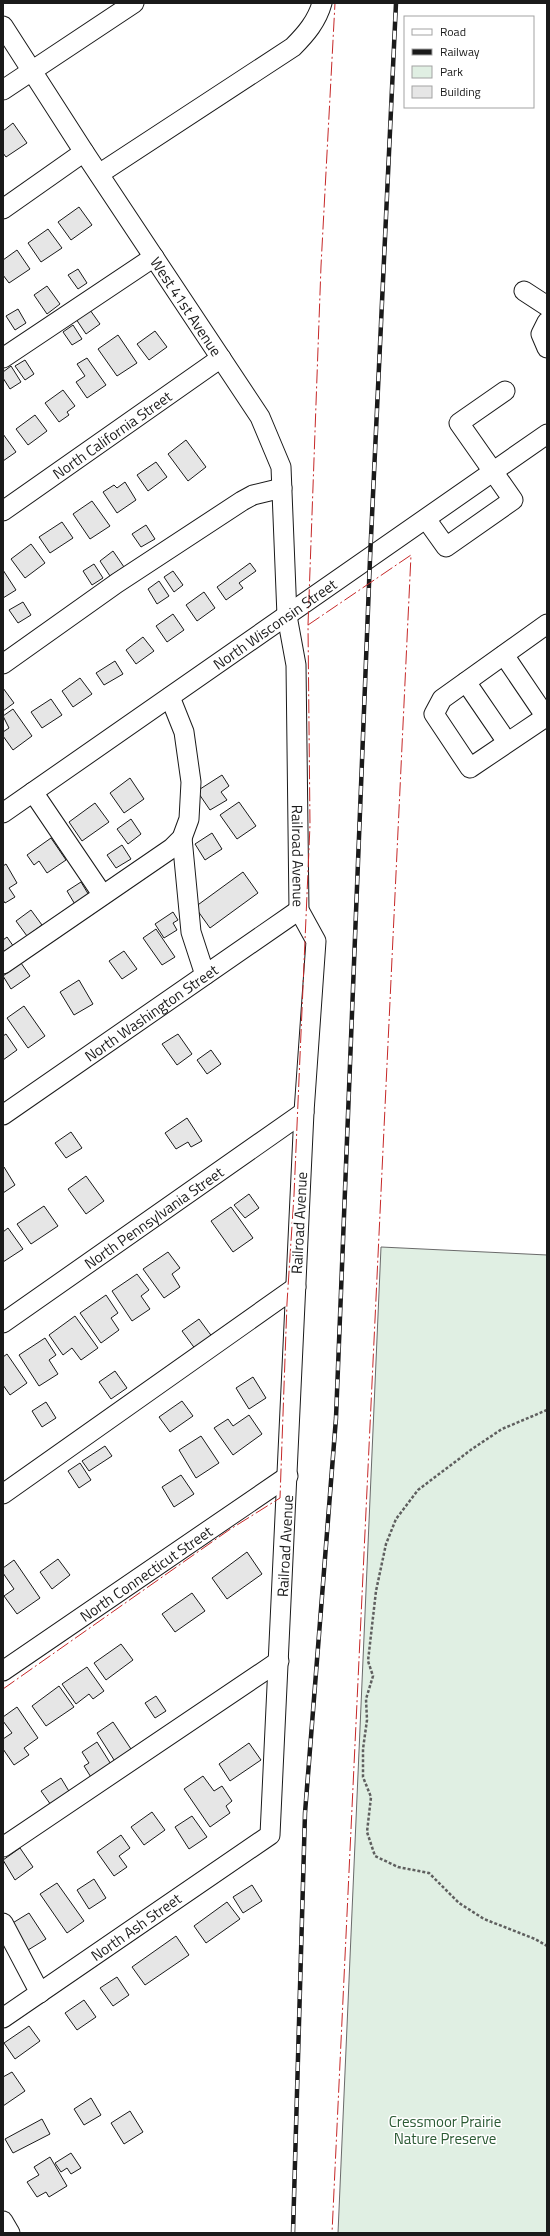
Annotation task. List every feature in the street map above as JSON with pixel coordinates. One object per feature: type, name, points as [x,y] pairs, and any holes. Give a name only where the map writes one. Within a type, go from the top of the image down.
[{"type":"street","points":[[3,90],[134,3]]},
{"type":"street","points":[[98,174],[293,47],[306,34],[315,21],[322,3]]},
{"type":"street","name":"West 41st Avenue","points":[[3,26],[98,174],[260,417],[281,467],[287,616]]},
{"type":"street","points":[[3,209],[84,152]]},
{"type":"street","points":[[3,358],[154,257]]},
{"type":"street","points":[[524,291],[545,300]]},
{"type":"street","points":[[547,322],[541,334],[547,348]]},
{"type":"street","name":"North California Street","points":[[3,511],[221,358]]},
{"type":"street","points":[[426,519],[446,547],[513,500],[459,423],[505,391]]},
{"type":"street","name":"North Wisconsin Street","points":[[3,813],[547,434]]},
{"type":"street","points":[[3,664],[117,583],[242,500],[253,495],[282,488]]},
{"type":"street","name":"Railroad Avenue","points":[[270,1835],[304,1112],[316,941],[299,910],[296,665],[287,616]]},
{"type":"street","points":[[504,655],[546,716],[470,768],[434,714],[442,699],[504,655],[545,630]]},
{"type":"street","points":[[466,682],[508,742]]},
{"type":"street","points":[[3,964],[102,894],[172,848],[182,838],[189,819],[191,782],[184,732],[170,697]]},
{"type":"street","points":[[33,792],[102,894]]},
{"type":"street","points":[[182,838],[191,932],[205,975]]},
{"type":"street","name":"North Washington Street","points":[[3,1115],[299,910]]},
{"type":"street","name":"North Pennsylvania Street","points":[[3,1323],[304,1112]]},
{"type":"street","points":[[3,1494],[296,1287]]},
{"type":"street","name":"North Connecticut Street","points":[[3,1671],[288,1476]]},
{"type":"street","points":[[3,1847],[279,1661]]},
{"type":"street","name":"North Ash Street","points":[[3,2018],[270,1835]]},
{"type":"street","points":[[3,1923],[40,1993]]},
{"type":"street","points":[[3,2221],[10,2233]]},
{"type":"path","points":[[547,1410],[502,1429],[472,1449],[418,1490],[396,1519],[386,1544],[376,1590],[368,1661],[373,1676],[366,1699],[367,1720],[363,1777],[371,1797],[367,1832],[375,1856],[398,1867],[429,1873],[458,1903],[484,1919],[535,1939],[547,1946]]},
{"type":"green space","name":"Cressmoor Prairie Nature Preserve","points":[[381,1247],[547,1255],[547,2233],[338,2233]]},
{"type":"building","points":[[13,123],[27,143],[6,157],[3,153],[3,131]]},
{"type":"building","points":[[79,207],[92,225],[71,240],[58,222]]},
{"type":"building","points":[[48,229],[62,248],[41,262],[28,243]]},
{"type":"building","points":[[17,250],[30,269],[9,283],[3,275],[3,260]]},
{"type":"building","points":[[78,269],[87,283],[78,289],[68,275]]},
{"type":"building","points":[[47,286],[60,304],[47,314],[34,295]]},
{"type":"building","points":[[18,309],[26,323],[15,330],[6,316]]},
{"type":"building","points":[[90,310],[100,324],[86,334],[76,319]]},
{"type":"building","points":[[73,325],[82,339],[72,345],[63,332]]},
{"type":"building","points":[[155,331],[167,347],[149,360],[137,344]]},
{"type":"building","points":[[118,335],[137,363],[117,376],[98,349]]},
{"type":"building","points":[[87,358],[106,385],[87,398],[76,382],[85,376],[77,364]]},
{"type":"building","points":[[25,360],[34,374],[25,380],[15,366]]},
{"type":"building","points":[[11,366],[21,382],[10,389],[3,378],[3,372]]},
{"type":"building","points":[[63,390],[75,406],[67,412],[69,415],[59,422],[45,403]]},
{"type":"building","points":[[35,415],[47,431],[28,445],[16,429]]},
{"type":"building","points":[[3,434],[16,452],[3,461]]},
{"type":"building","points":[[186,440],[206,467],[188,481],[168,454]]},
{"type":"building","points":[[156,462],[167,477],[148,491],[137,475]]},
{"type":"building","points":[[125,482],[136,500],[117,513],[103,492],[114,485],[117,488]]},
{"type":"building","points":[[92,501],[110,526],[90,539],[73,514]]},
{"type":"building","points":[[62,522],[73,538],[50,553],[39,537]]},
{"type":"building","points":[[146,525],[155,539],[141,547],[132,534]]},
{"type":"building","points":[[31,544],[45,563],[25,578],[11,559]]},
{"type":"building","points":[[113,551],[124,567],[110,576],[100,561]]},
{"type":"building","points":[[250,563],[256,571],[239,583],[243,588],[226,600],[217,587]]},
{"type":"building","points":[[94,564],[103,578],[92,585],[83,571]]},
{"type":"building","points":[[3,570],[16,590],[3,598]]},
{"type":"building","points":[[173,571],[183,585],[174,592],[164,577]]},
{"type":"building","points":[[159,581],[169,596],[157,604],[148,589]]},
{"type":"building","points":[[204,592],[215,608],[197,621],[186,605]]},
{"type":"building","points":[[23,602],[31,615],[18,623],[9,610]]},
{"type":"building","points":[[173,614],[184,630],[167,642],[156,626]]},
{"type":"building","points":[[143,637],[154,651],[136,664],[126,650]]},
{"type":"building","points":[[115,661],[123,674],[104,685],[96,673]]},
{"type":"building","points":[[80,678],[92,694],[73,707],[62,691]]},
{"type":"building","points":[[3,688],[14,703],[3,711]]},
{"type":"building","points":[[51,699],[62,715],[42,728],[31,712]]},
{"type":"building","points":[[13,709],[32,736],[13,750],[3,736],[3,732],[9,728],[3,716]]},
{"type":"building","points":[[222,775],[229,786],[221,792],[227,800],[210,810],[197,791]]},
{"type":"building","points":[[130,778],[144,799],[124,813],[110,793]]},
{"type":"building","points":[[239,802],[256,826],[237,839],[220,815]]},
{"type":"building","points":[[95,803],[109,822],[82,841],[69,822]]},
{"type":"building","points":[[131,819],[141,834],[128,844],[117,829]]},
{"type":"building","points":[[212,833],[222,849],[205,860],[195,844]]},
{"type":"building","points":[[51,838],[66,860],[47,873],[39,861],[34,865],[27,855]]},
{"type":"building","points":[[122,845],[131,859],[116,868],[107,855]]},
{"type":"building","points":[[6,864],[17,883],[9,888],[15,897],[5,903],[3,900],[3,866]]},
{"type":"building","points":[[243,872],[258,893],[210,928],[195,907]]},
{"type":"building","points":[[81,882],[90,897],[76,906],[67,891]]},
{"type":"building","points":[[31,910],[42,925],[27,936],[16,921]]},
{"type":"building","points":[[173,912],[178,920],[173,923],[177,930],[164,938],[155,924]]},
{"type":"building","points":[[156,929],[175,957],[162,965],[143,938]]},
{"type":"building","points":[[7,937],[16,950],[3,957],[3,940]]},
{"type":"building","points":[[124,951],[137,969],[122,979],[109,961]]},
{"type":"building","points":[[21,963],[30,976],[11,989],[3,976]]},
{"type":"building","points":[[79,980],[93,1004],[74,1015],[60,992]]},
{"type":"building","points":[[24,1006],[45,1036],[28,1048],[7,1018]]},
{"type":"building","points":[[6,1034],[17,1050],[3,1060],[3,1036]]},
{"type":"building","points":[[178,1034],[192,1054],[177,1065],[162,1044]]},
{"type":"building","points":[[211,1050],[221,1064],[207,1074],[197,1060]]},
{"type":"building","points":[[187,1118],[202,1141],[191,1147],[188,1142],[176,1149],[165,1133]]},
{"type":"building","points":[[71,1132],[82,1148],[66,1158],[55,1143]]},
{"type":"building","points":[[4,1167],[15,1185],[3,1193],[3,1168]]},
{"type":"building","points":[[86,1176],[104,1201],[86,1214],[68,1189]]},
{"type":"building","points":[[249,1194],[259,1208],[245,1218],[234,1205]]},
{"type":"building","points":[[44,1206],[58,1226],[31,1244],[17,1224]]},
{"type":"building","points":[[231,1207],[253,1238],[233,1252],[211,1221]]},
{"type":"building","points":[[8,1228],[23,1249],[3,1262],[3,1232]]},
{"type":"building","points":[[168,1252],[180,1268],[172,1274],[180,1287],[164,1298],[143,1269]]},
{"type":"building","points":[[137,1274],[149,1290],[141,1296],[150,1309],[132,1321],[112,1291]]},
{"type":"building","points":[[106,1295],[118,1313],[111,1318],[119,1330],[101,1343],[80,1313]]},
{"type":"building","points":[[75,1316],[98,1348],[81,1360],[72,1348],[63,1355],[49,1335]]},
{"type":"building","points":[[199,1319],[213,1338],[196,1350],[182,1331]]},
{"type":"building","points":[[45,1338],[56,1355],[49,1360],[58,1374],[39,1386],[19,1355]]},
{"type":"building","points":[[7,1354],[27,1383],[10,1395],[3,1385],[3,1357]]},
{"type":"building","points":[[115,1371],[127,1388],[111,1399],[99,1382]]},
{"type":"building","points":[[253,1377],[266,1398],[249,1409],[236,1388]]},
{"type":"building","points":[[182,1401],[193,1416],[170,1432],[159,1417]]},
{"type":"building","points":[[46,1402],[56,1418],[42,1427],[32,1411]]},
{"type":"building","points":[[249,1415],[262,1434],[233,1455],[214,1428],[228,1419],[233,1426]]},
{"type":"building","points":[[201,1436],[219,1463],[196,1478],[179,1450]]},
{"type":"building","points":[[105,1446],[112,1456],[89,1471],[82,1461]]},
{"type":"building","points":[[80,1463],[91,1480],[79,1488],[68,1471]]},
{"type":"building","points":[[181,1475],[194,1494],[174,1507],[162,1487]]},
{"type":"building","points":[[247,1552],[262,1574],[227,1599],[212,1578]]},
{"type":"building","points":[[58,1559],[70,1575],[52,1589],[40,1572]]},
{"type":"building","points":[[14,1560],[40,1598],[17,1614],[4,1596],[14,1589],[3,1573],[3,1568]]},
{"type":"building","points":[[192,1593],[205,1611],[175,1632],[162,1614]]},
{"type":"building","points":[[121,1644],[133,1660],[106,1680],[94,1663]]},
{"type":"building","points":[[87,1667],[104,1691],[93,1699],[89,1694],[76,1704],[62,1684]]},
{"type":"building","points":[[59,1686],[74,1707],[46,1726],[32,1706]]},
{"type":"building","points":[[156,1696],[166,1711],[155,1718],[145,1703]]},
{"type":"building","points":[[17,1707],[38,1738],[24,1748],[29,1755],[14,1765],[3,1749],[3,1739],[12,1733],[3,1721],[3,1717]]},
{"type":"building","points":[[113,1722],[133,1752],[116,1763],[97,1733]]},
{"type":"building","points":[[97,1742],[114,1769],[94,1782],[84,1766],[89,1763],[82,1752]]},
{"type":"building","points":[[249,1743],[261,1760],[230,1781],[219,1764]]},
{"type":"building","points":[[203,1776],[214,1791],[222,1786],[232,1801],[226,1806],[230,1813],[210,1827],[184,1789]]},
{"type":"building","points":[[61,1778],[70,1793],[51,1805],[41,1791]]},
{"type":"building","points":[[152,1812],[165,1830],[144,1845],[131,1827]]},
{"type":"building","points":[[192,1816],[207,1837],[189,1849],[175,1827]]},
{"type":"building","points":[[121,1835],[130,1848],[119,1856],[127,1867],[114,1876],[97,1852]]},
{"type":"building","points":[[20,1848],[33,1867],[15,1880],[3,1860]]},
{"type":"building","points":[[94,1879],[106,1898],[89,1909],[77,1890]]},
{"type":"building","points":[[57,1883],[84,1921],[67,1933],[40,1894]]},
{"type":"building","points":[[252,1885],[262,1901],[243,1913],[233,1897]]},
{"type":"building","points":[[227,1902],[240,1919],[206,1943],[194,1926]]},
{"type":"building","points":[[29,1913],[46,1939],[28,1950],[11,1924]]},
{"type":"building","points":[[176,1936],[189,1955],[145,1985],[132,1967]]},
{"type":"building","points":[[117,1977],[129,1995],[113,2006],[100,1988]]},
{"type":"building","points":[[84,2000],[96,2017],[77,2030],[65,2013]]},
{"type":"building","points":[[29,2026],[40,2041],[15,2059],[4,2043]]},
{"type":"building","points":[[12,2072],[25,2091],[3,2106],[3,2077]]},
{"type":"building","points":[[91,2098],[101,2115],[84,2125],[74,2109]]},
{"type":"building","points":[[130,2111],[143,2132],[124,2144],[111,2123]]},
{"type":"building","points":[[42,2119],[50,2134],[13,2153],[5,2139]]},
{"type":"building","points":[[71,2153],[81,2168],[71,2174],[67,2168],[61,2172],[55,2163]]},
{"type":"building","points":[[50,2157],[67,2186],[49,2197],[46,2192],[37,2197],[27,2182],[39,2175],[34,2167]]},
{"type":"railway","points":[[293,2233],[305,1813],[336,1418],[370,559],[396,3]]},
{"type":"power","points":[[3,1689],[229,1530],[280,1498],[287,1303],[294,1195],[310,825],[308,625],[321,266],[335,3]]},
{"type":"power","points":[[308,625],[411,555],[332,2233]]}]
